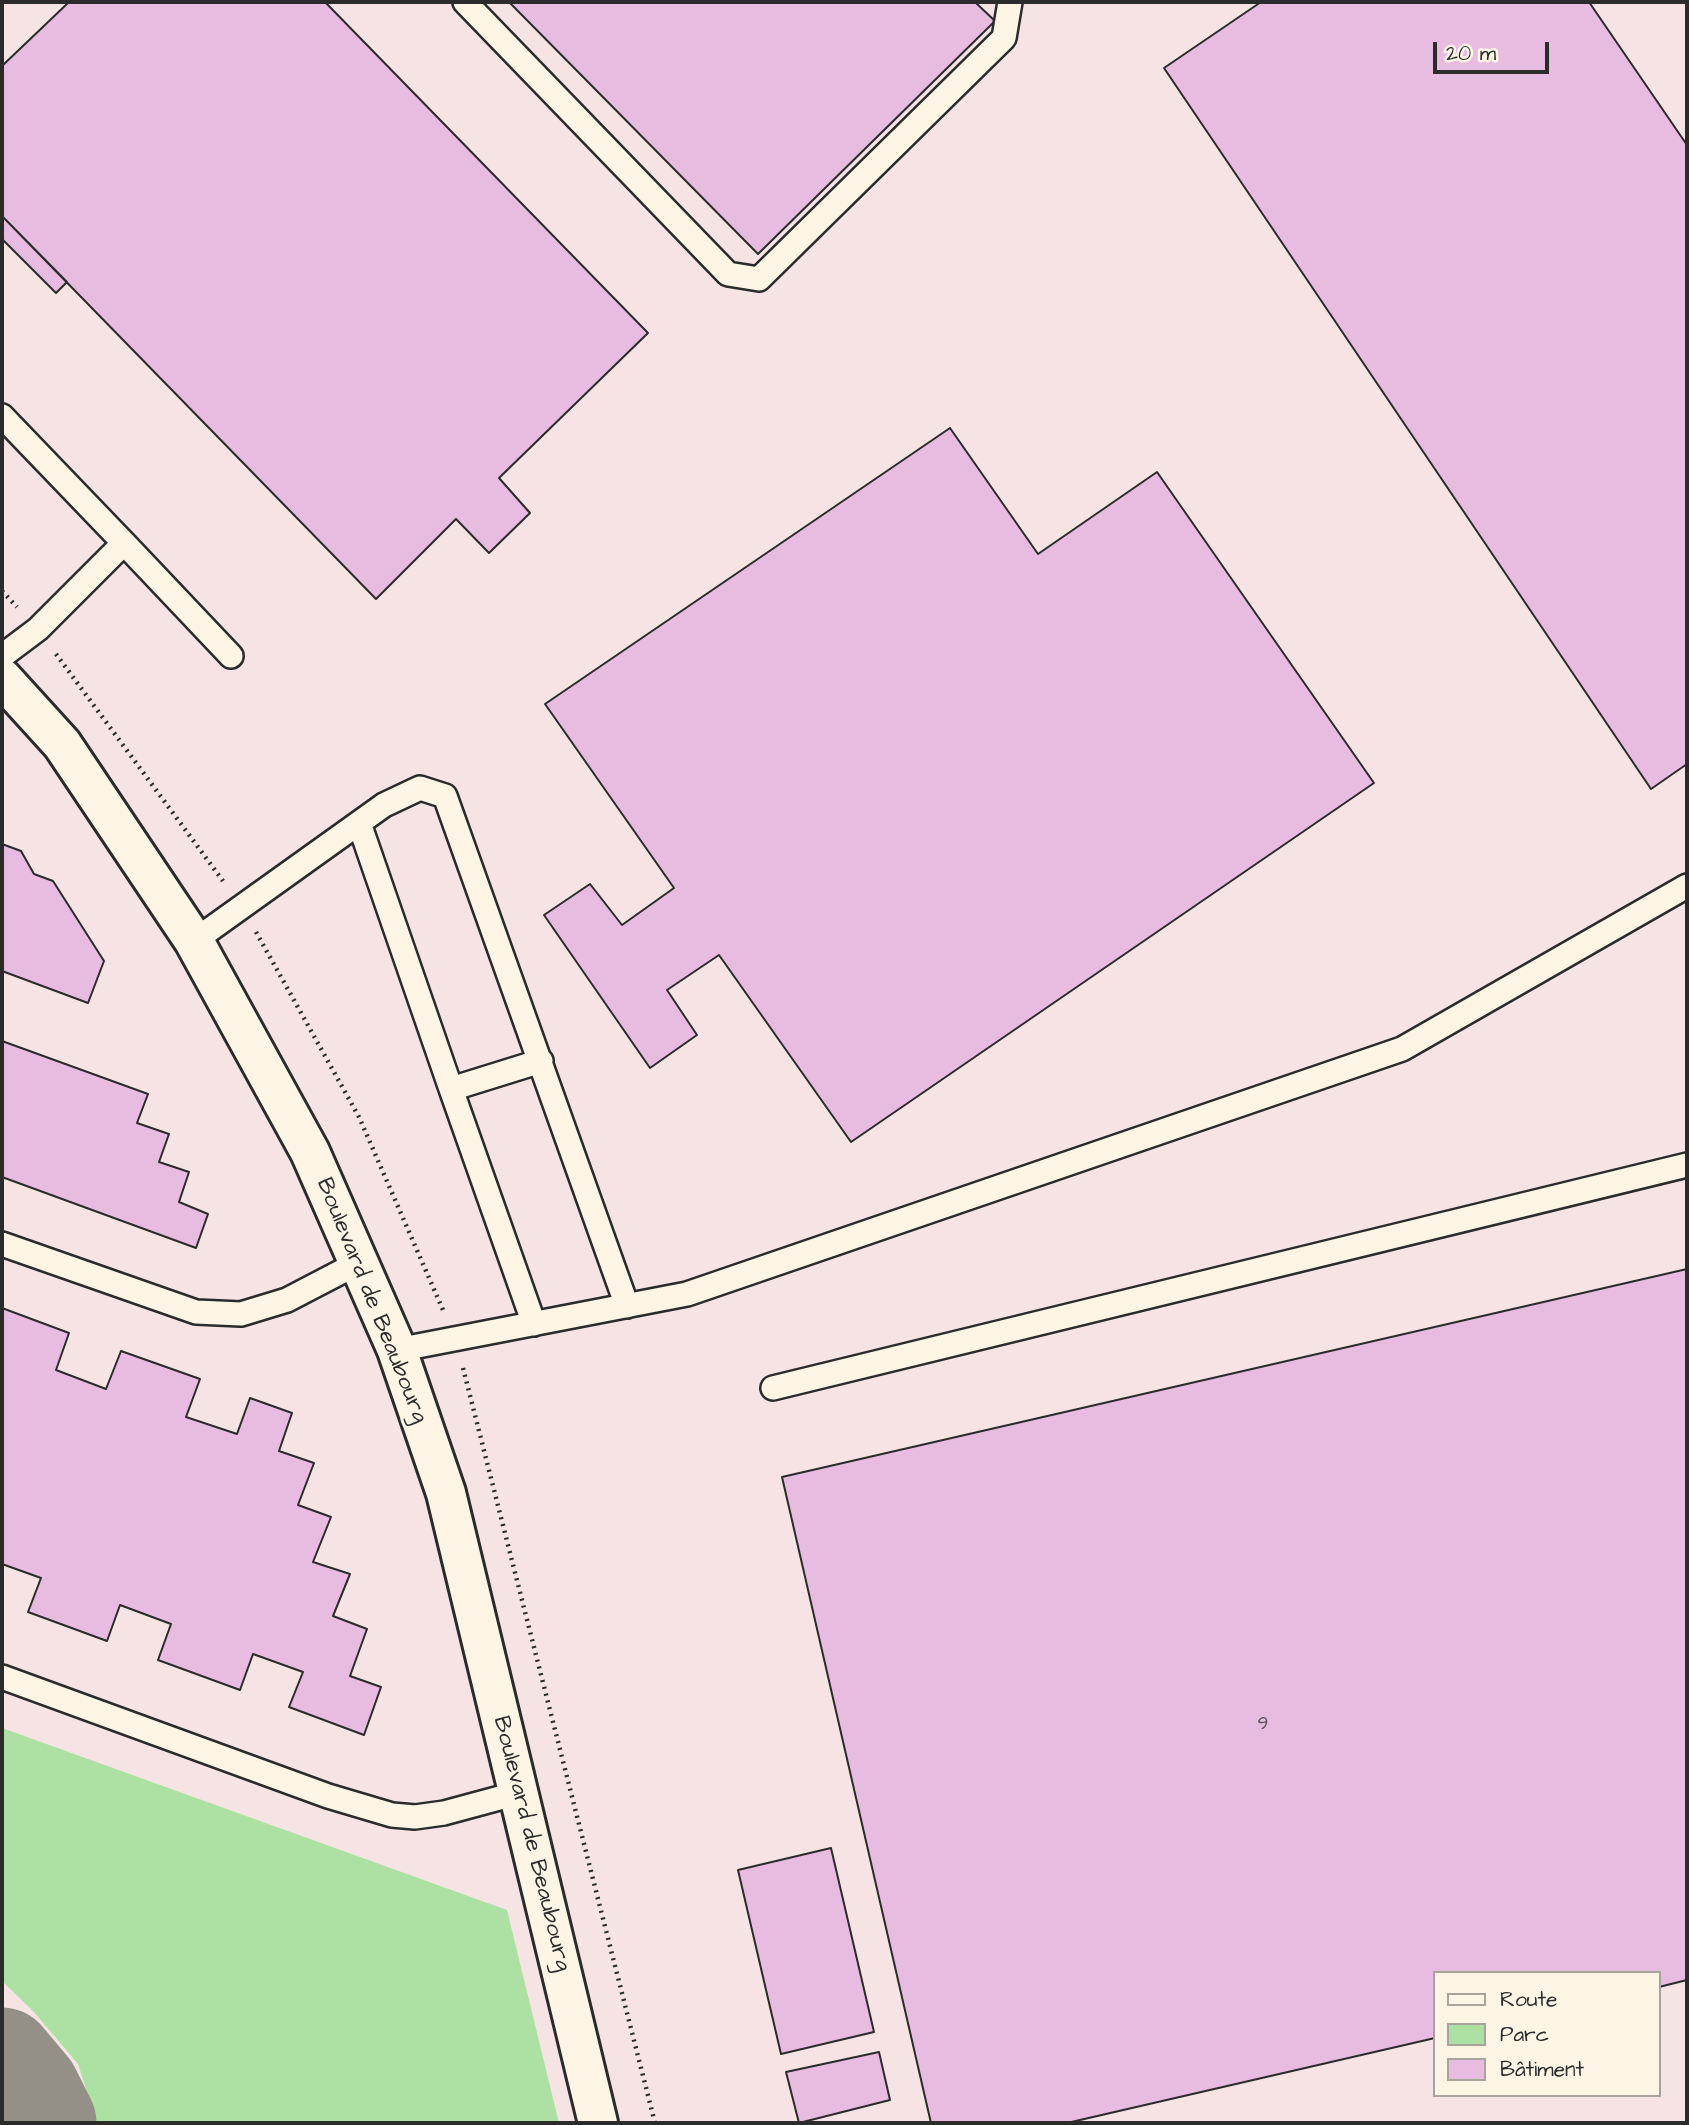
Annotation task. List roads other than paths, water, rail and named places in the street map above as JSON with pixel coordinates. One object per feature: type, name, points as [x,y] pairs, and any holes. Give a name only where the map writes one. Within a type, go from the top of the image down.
[{"type":"main road","name":"Boulevard de Beaubourg","points":[[2,678],[62,744],[194,941],[310,1152],[397,1350],[446,1493],[598,2123]]},
{"type":"lane","points":[[465,2],[728,274],[759,279],[1004,38],[1010,2]]},
{"type":"lane","points":[[2,416],[231,656]]},
{"type":"lane","points":[[2,656],[38,629],[124,543]]},
{"type":"lane","points":[[194,941],[384,805],[420,788],[445,796],[627,1306]]},
{"type":"lane","points":[[359,823],[534,1324]]},
{"type":"lane","points":[[397,1350],[687,1294],[1402,1049],[1687,886]]},
{"type":"lane","points":[[451,1089],[541,1061]]},
{"type":"lane","points":[[773,1388],[1687,1165]]},
{"type":"lane","points":[[2,1244],[196,1312],[241,1314],[287,1300],[358,1263]]},
{"type":"lane","points":[[2,1677],[327,1796],[392,1815],[415,1817],[444,1813],[518,1793]]}]
